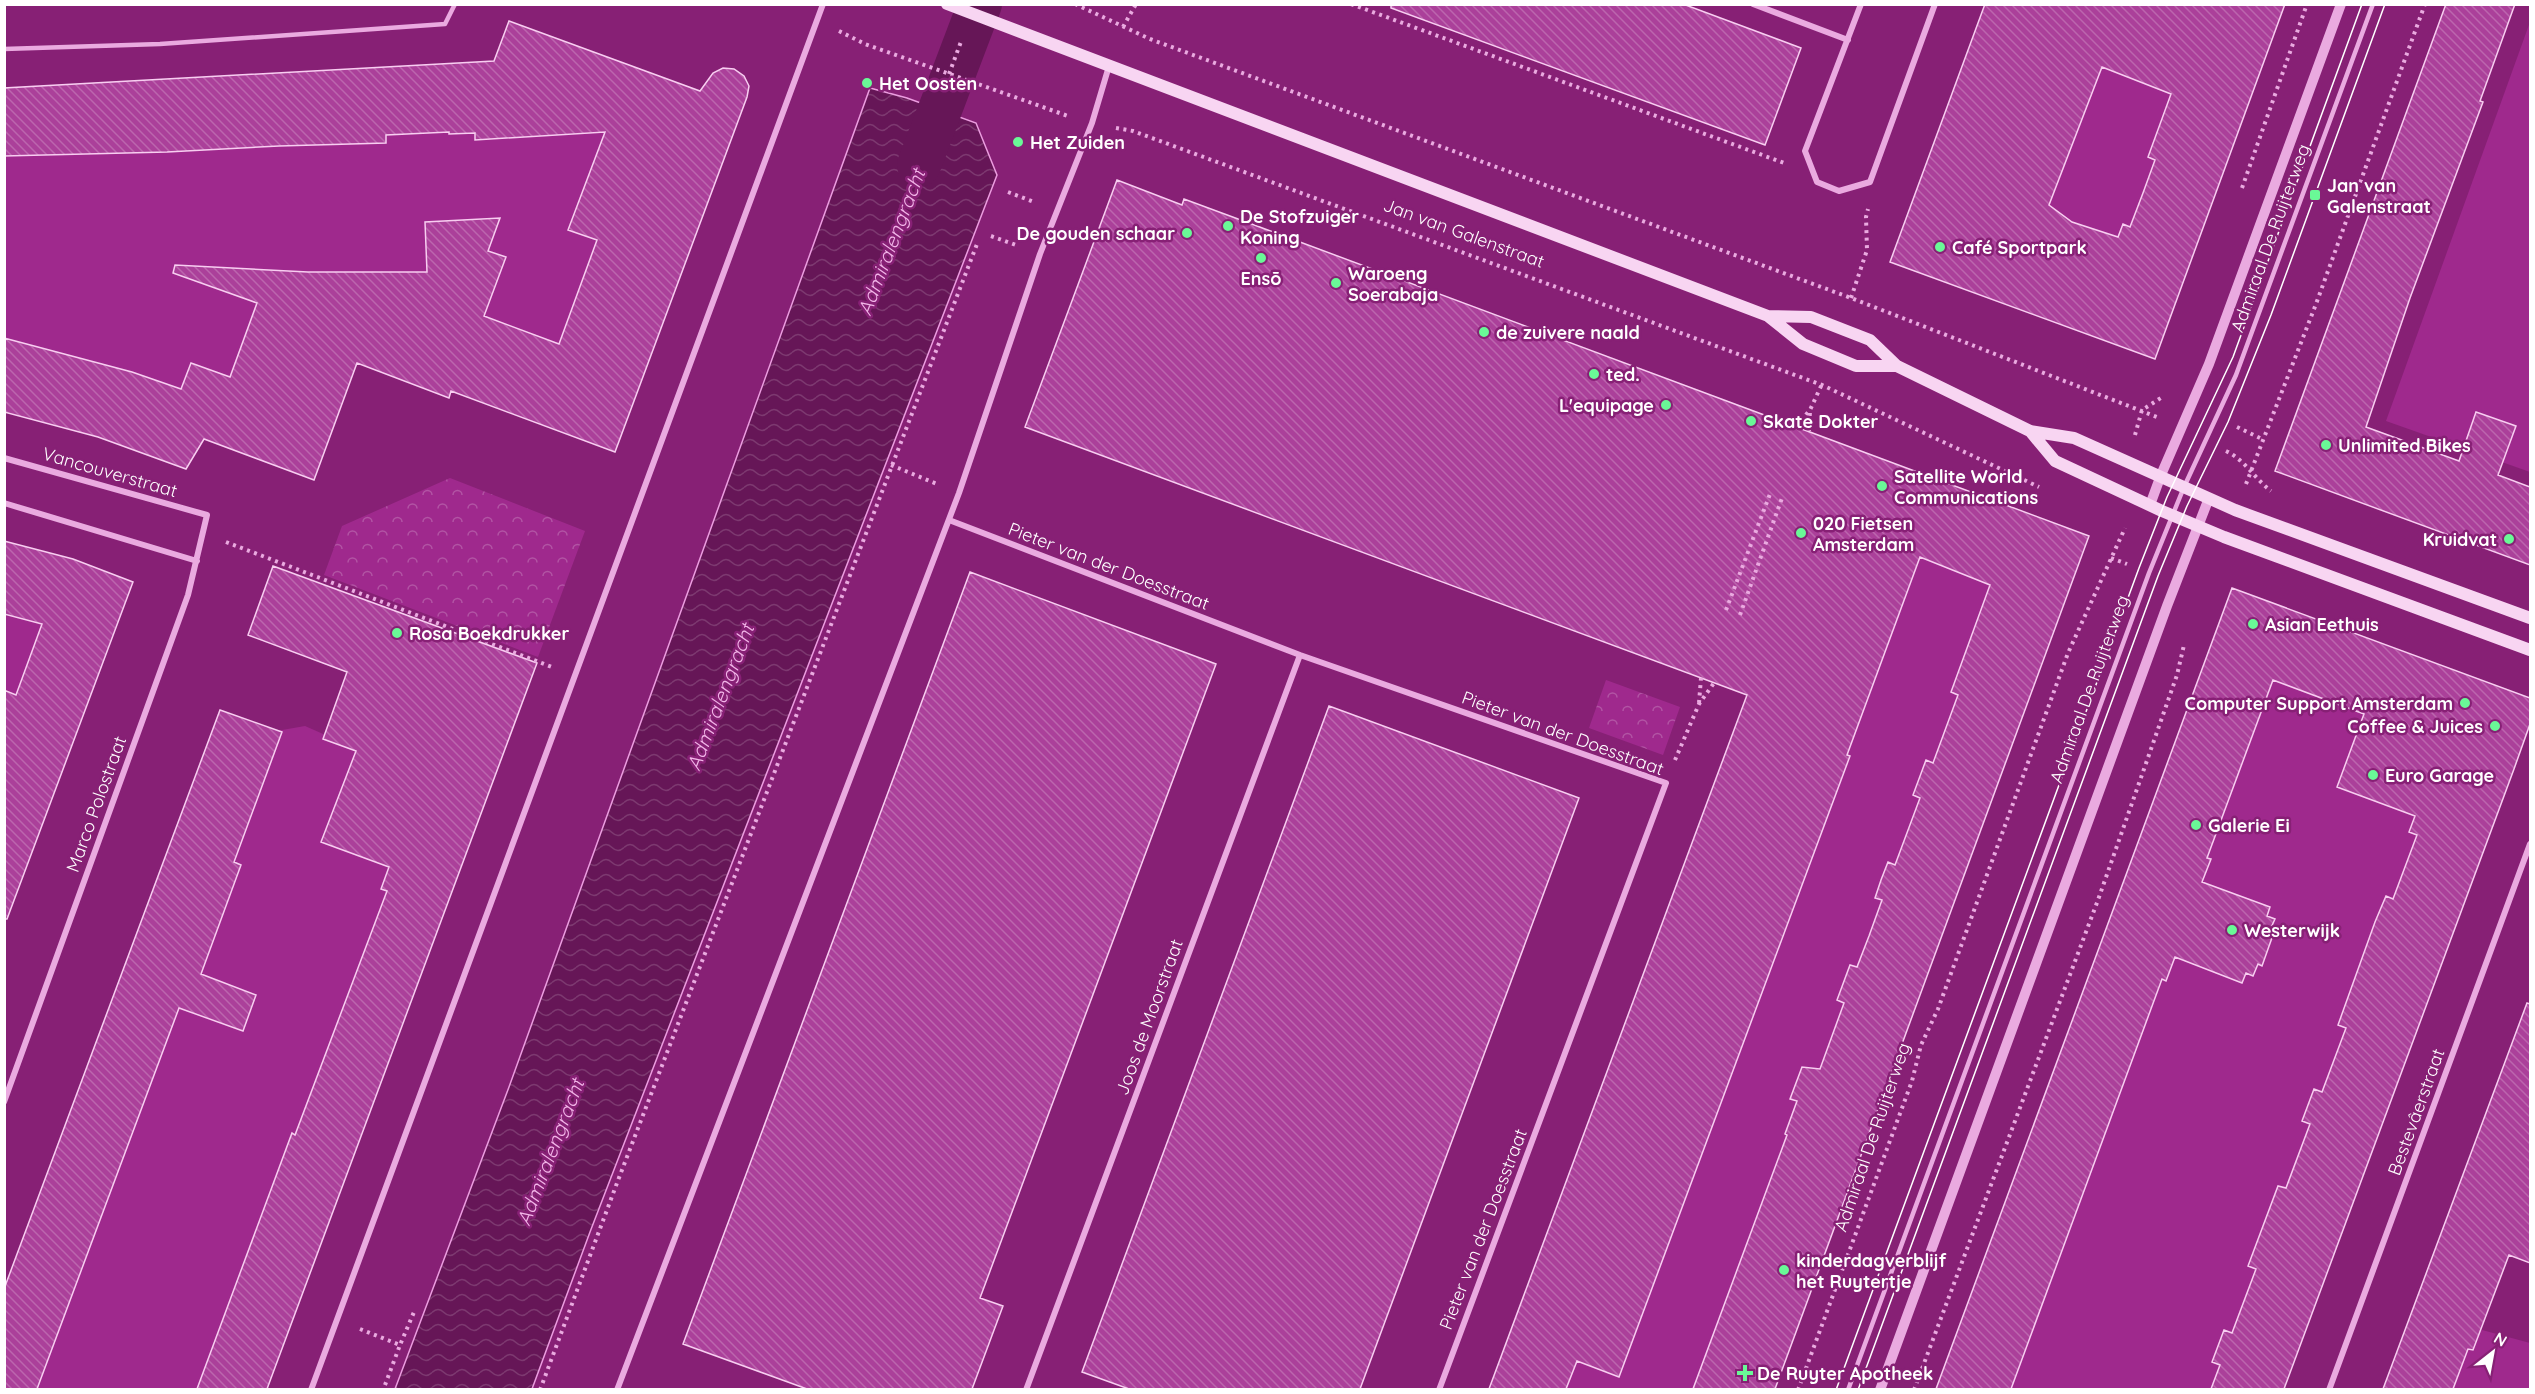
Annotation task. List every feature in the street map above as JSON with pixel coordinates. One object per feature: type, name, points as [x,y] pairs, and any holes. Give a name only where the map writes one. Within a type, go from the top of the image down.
[{"type":"main road","name":"Jan van Galenstraat","points":[[947,4],[1768,316],[1803,344],[1856,366],[1897,366]]},
{"type":"main road","name":"Jan van Galenstraat","points":[[1768,316],[1811,317],[1870,340],[1897,366],[2030,431],[2074,438],[2235,510],[2530,618]]},
{"type":"main road","name":"Jan van Galenstraat","points":[[2030,431],[2055,461],[2172,515],[2530,650]]},
{"type":"street","points":[[311,1389],[823,4]]},
{"type":"street","points":[[1754,4],[1848,40]]},
{"type":"street","points":[[1861,4],[1805,151],[1817,182],[1839,191],[1870,182],[1935,4]]},
{"type":"street","name":"Admiraal De Ruijterweg","points":[[2150,505],[2209,364],[2341,4]]},
{"type":"street","points":[[617,1389],[949,520],[1040,254],[1092,123],[1110,66]]},
{"type":"street","name":"Vancouverstraat","points":[[4,458],[207,515]]},
{"type":"street","points":[[1880,1389],[2209,498]]},
{"type":"street","points":[[4,503],[197,561]]},
{"type":"street","name":"Marco Polostraat","points":[[4,1101],[188,595],[207,515]]},
{"type":"street","name":"Pieter van der Doesstraat","points":[[949,520],[1300,655],[1666,783],[1439,1389]]},
{"type":"street","name":"Joos de Moorstraat","points":[[1026,1389],[1300,655]]},
{"type":"street","name":"Bestevâerstraat","points":[[2329,1389],[2530,844]]},
{"type":"lane","points":[[4,49],[160,44],[445,24],[455,4]]},
{"type":"lane","name":"Admiraal De Ruijterweg","points":[[1848,1389],[2172,515],[2236,375],[2373,4]]},
{"type":"path","points":[[1123,27],[1136,4]]},
{"type":"path","points":[[1351,4],[1814,174]]},
{"type":"path","points":[[2240,192],[2307,4]]},
{"type":"path","points":[[2235,510],[2316,304],[2425,4]]},
{"type":"path","name":"Jan van Galenstraat","points":[[819,19],[853,39],[989,89],[1092,123],[1133,131],[1822,385],[2041,488]]},
{"type":"path","points":[[1851,298],[1867,250],[1866,217],[1872,195],[1870,182]]},
{"type":"path","points":[[1008,192],[1035,202]]},
{"type":"path","points":[[992,236],[1021,247]]},
{"type":"path","points":[[540,1389],[977,243]]},
{"type":"path","points":[[1796,426],[1810,410],[1822,385]]},
{"type":"path","points":[[2127,460],[2142,410],[2169,393]]},
{"type":"path","points":[[1809,431],[1810,410]]},
{"type":"path","points":[[891,465],[959,493]]},
{"type":"path","points":[[1726,610],[1770,494]]},
{"type":"path","points":[[1740,615],[1782,498]]},
{"type":"path","points":[[2117,524],[2162,542]]},
{"type":"path","name":"Admiraal De Ruijterweg","points":[[1798,1389],[1912,1081],[1921,1046],[1938,1009],[2068,653],[2125,528]]},
{"type":"path","points":[[203,533],[575,676]]},
{"type":"path","points":[[1914,1389],[2098,900],[2177,675],[2185,644]]},
{"type":"path","points":[[1699,704],[1701,678]]},
{"type":"path","points":[[1666,783],[1699,704],[1714,682]]},
{"type":"path","points":[[385,1385],[414,1312]]},
{"type":"path","points":[[337,1319],[400,1345]]},
{"type":"green space","points":[[2028,5],[2244,5],[2124,340],[1945,256]]},
{"type":"green space","points":[[2530,22],[2530,472],[2386,421]]},
{"type":"green space","points":[[529,71],[674,145],[594,378],[356,322],[229,414],[5,364],[5,126]]},
{"type":"green space","points":[[1150,236],[2032,557],[1716,1389],[1551,1389],[1816,670]]},
{"type":"green space","points":[[450,478],[585,531],[538,657],[324,575],[342,526]]},
{"type":"green space","points":[[5,601],[67,621],[5,748]]},
{"type":"green space","points":[[2249,668],[2466,752],[2230,1389],[1993,1390]]},
{"type":"green space","points":[[1606,680],[1680,707],[1663,755],[1589,728]]},
{"type":"green space","points":[[305,726],[441,786],[210,1389],[22,1390],[259,734]]},
{"type":"green space","points":[[2460,1324],[2530,1343],[2530,1389],[2436,1390]]},
{"type":"water","points":[[870,88],[907,98],[976,123],[997,175],[590,1232],[532,1389],[395,1389],[509,1087]]},
{"type":"building","points":[[1391,4],[1683,4],[1801,48],[1765,145],[1391,8]]},
{"type":"building","points":[[1985,4],[2285,4],[2155,359],[1890,262]],"holes":[[[2102,67],[2171,94],[2148,157],[2155,160],[2130,227],[2123,224],[2118,237],[2072,222],[2049,205]]]},
{"type":"building","points":[[2446,4],[2515,4],[2480,101],[2483,102],[2410,298],[2366,427],[2459,461],[2476,412],[2516,426],[2498,475],[2530,487],[2530,565],[2275,471]]},
{"type":"building","points":[[509,21],[700,91],[713,73],[723,68],[734,69],[744,76],[749,86],[747,97],[615,452],[451,391],[449,398],[357,363],[314,480],[204,439],[186,469],[98,437],[4,412],[4,338],[132,372],[181,389],[191,363],[230,377],[257,303],[173,273],[175,265],[308,272],[427,272],[425,222],[500,218],[488,251],[506,257],[484,316],[559,344],[597,240],[568,230],[605,132],[475,140],[475,133],[449,134],[449,132],[386,135],[386,143],[4,156],[4,88],[494,61]]},
{"type":"building","points":[[1117,180],[1182,205],[1184,199],[2089,536],[1775,1389],[1693,1389],[1787,1135],[1785,1134],[1797,1101],[1790,1099],[1802,1067],[1820,1069],[1844,1003],[1837,1000],[1850,965],[1857,967],[1869,936],[1882,900],[1875,898],[1881,880],[1888,862],[1895,865],[1920,798],[1913,795],[1926,760],[1933,763],[1958,695],[1951,692],[1990,585],[1920,557],[1847,755],[1850,756],[1619,1377],[1577,1361],[1566,1389],[1489,1389],[1747,695],[1025,427]]},
{"type":"building","points":[[4,541],[73,559],[133,582],[7,919],[4,919],[4,690],[16,695],[42,624],[4,614]]},
{"type":"building","points":[[273,566],[537,663],[267,1389],[197,1389],[292,1133],[295,1135],[387,891],[381,889],[389,867],[321,842],[356,751],[323,739],[347,672],[248,635]]},
{"type":"building","points":[[970,572],[1216,664],[980,1298],[1003,1306],[972,1389],[807,1389],[683,1344]]},
{"type":"building","points":[[2232,588],[2530,698],[2530,724],[2514,769],[2284,1389],[2211,1389],[2220,1365],[2212,1362],[2224,1330],[2232,1333],[2256,1269],[2248,1266],[2278,1186],[2286,1188],[2310,1124],[2302,1121],[2314,1089],[2322,1092],[2346,1028],[2338,1025],[2375,922],[2386,896],[2393,899],[2417,835],[2409,832],[2415,816],[2337,787],[2364,714],[2273,680],[2207,858],[2211,859],[2202,882],[2270,907],[2267,916],[2275,919],[2270,930],[2274,932],[2262,966],[2258,964],[2253,976],[2246,973],[2242,983],[2175,957],[2166,981],[2162,979],[2011,1389],[1936,1389]]},
{"type":"building","points":[[1329,706],[1579,798],[1360,1389],[1129,1389],[1082,1372]]},
{"type":"building","points":[[220,710],[282,732],[234,862],[241,865],[201,974],[256,995],[243,1031],[179,1008],[37,1389],[4,1389],[4,1289]]},
{"type":"building","points":[[2527,1003],[2530,1004],[2530,1263],[2509,1255],[2473,1350],[2468,1349],[2453,1389],[2383,1389]]},
{"type":"waterway","name":"Admiralengracht","points":[[919,165],[980,4]]},
{"type":"tram line","points":[[1836,1390],[2139,568],[2167,497],[2233,357],[2362,4]]},
{"type":"tram line","points":[[1858,1390],[2158,576],[2187,506],[2228,422],[2271,315],[2385,4]]},
{"type":"place","name":"Het Oosten","points":[[867,83]]},
{"type":"place","name":"Het Zuiden","points":[[1018,142]]},
{"type":"place","name":"Jan van Galenstraat","points":[[2315,195]]},
{"type":"place","name":"De Stofzuiger Koning","points":[[1228,226]]},
{"type":"place","name":"De gouden schaar","points":[[1187,233]]},
{"type":"place","name":"Café Sportpark","points":[[1940,247]]},
{"type":"place","name":"Ensō","points":[[1261,258]]},
{"type":"place","name":"Waroeng Soerabaja","points":[[1336,283]]},
{"type":"place","name":"de zuivere naald","points":[[1484,332]]},
{"type":"place","name":"ted.","points":[[1594,374]]},
{"type":"place","name":"L'equipage","points":[[1666,405]]},
{"type":"place","name":"Skate Dokter","points":[[1751,421]]},
{"type":"place","name":"Unlimited Bikes","points":[[2326,445]]},
{"type":"place","name":"Satellite World Communications","points":[[1882,486]]},
{"type":"place","name":"020 Fietsen Amsterdam","points":[[1801,533]]},
{"type":"place","name":"Kruidvat","points":[[2509,539]]},
{"type":"place","name":"Asian Eethuis","points":[[2253,624]]},
{"type":"place","name":"Rosa Boekdrukker","points":[[397,633]]},
{"type":"place","name":"Computer Support Amsterdam","points":[[2465,703]]},
{"type":"place","name":"Coffee & Juices","points":[[2495,726]]},
{"type":"place","name":"Euro Garage","points":[[2373,775]]},
{"type":"place","name":"Galerie Ei","points":[[2196,825]]},
{"type":"place","name":"Westerwijk","points":[[2232,930]]},
{"type":"place","name":"kinderdagverblijf het Ruytertje","points":[[1784,1270]]},
{"type":"place","name":"De Ruyter Apotheek","points":[[1745,1373]]}]
